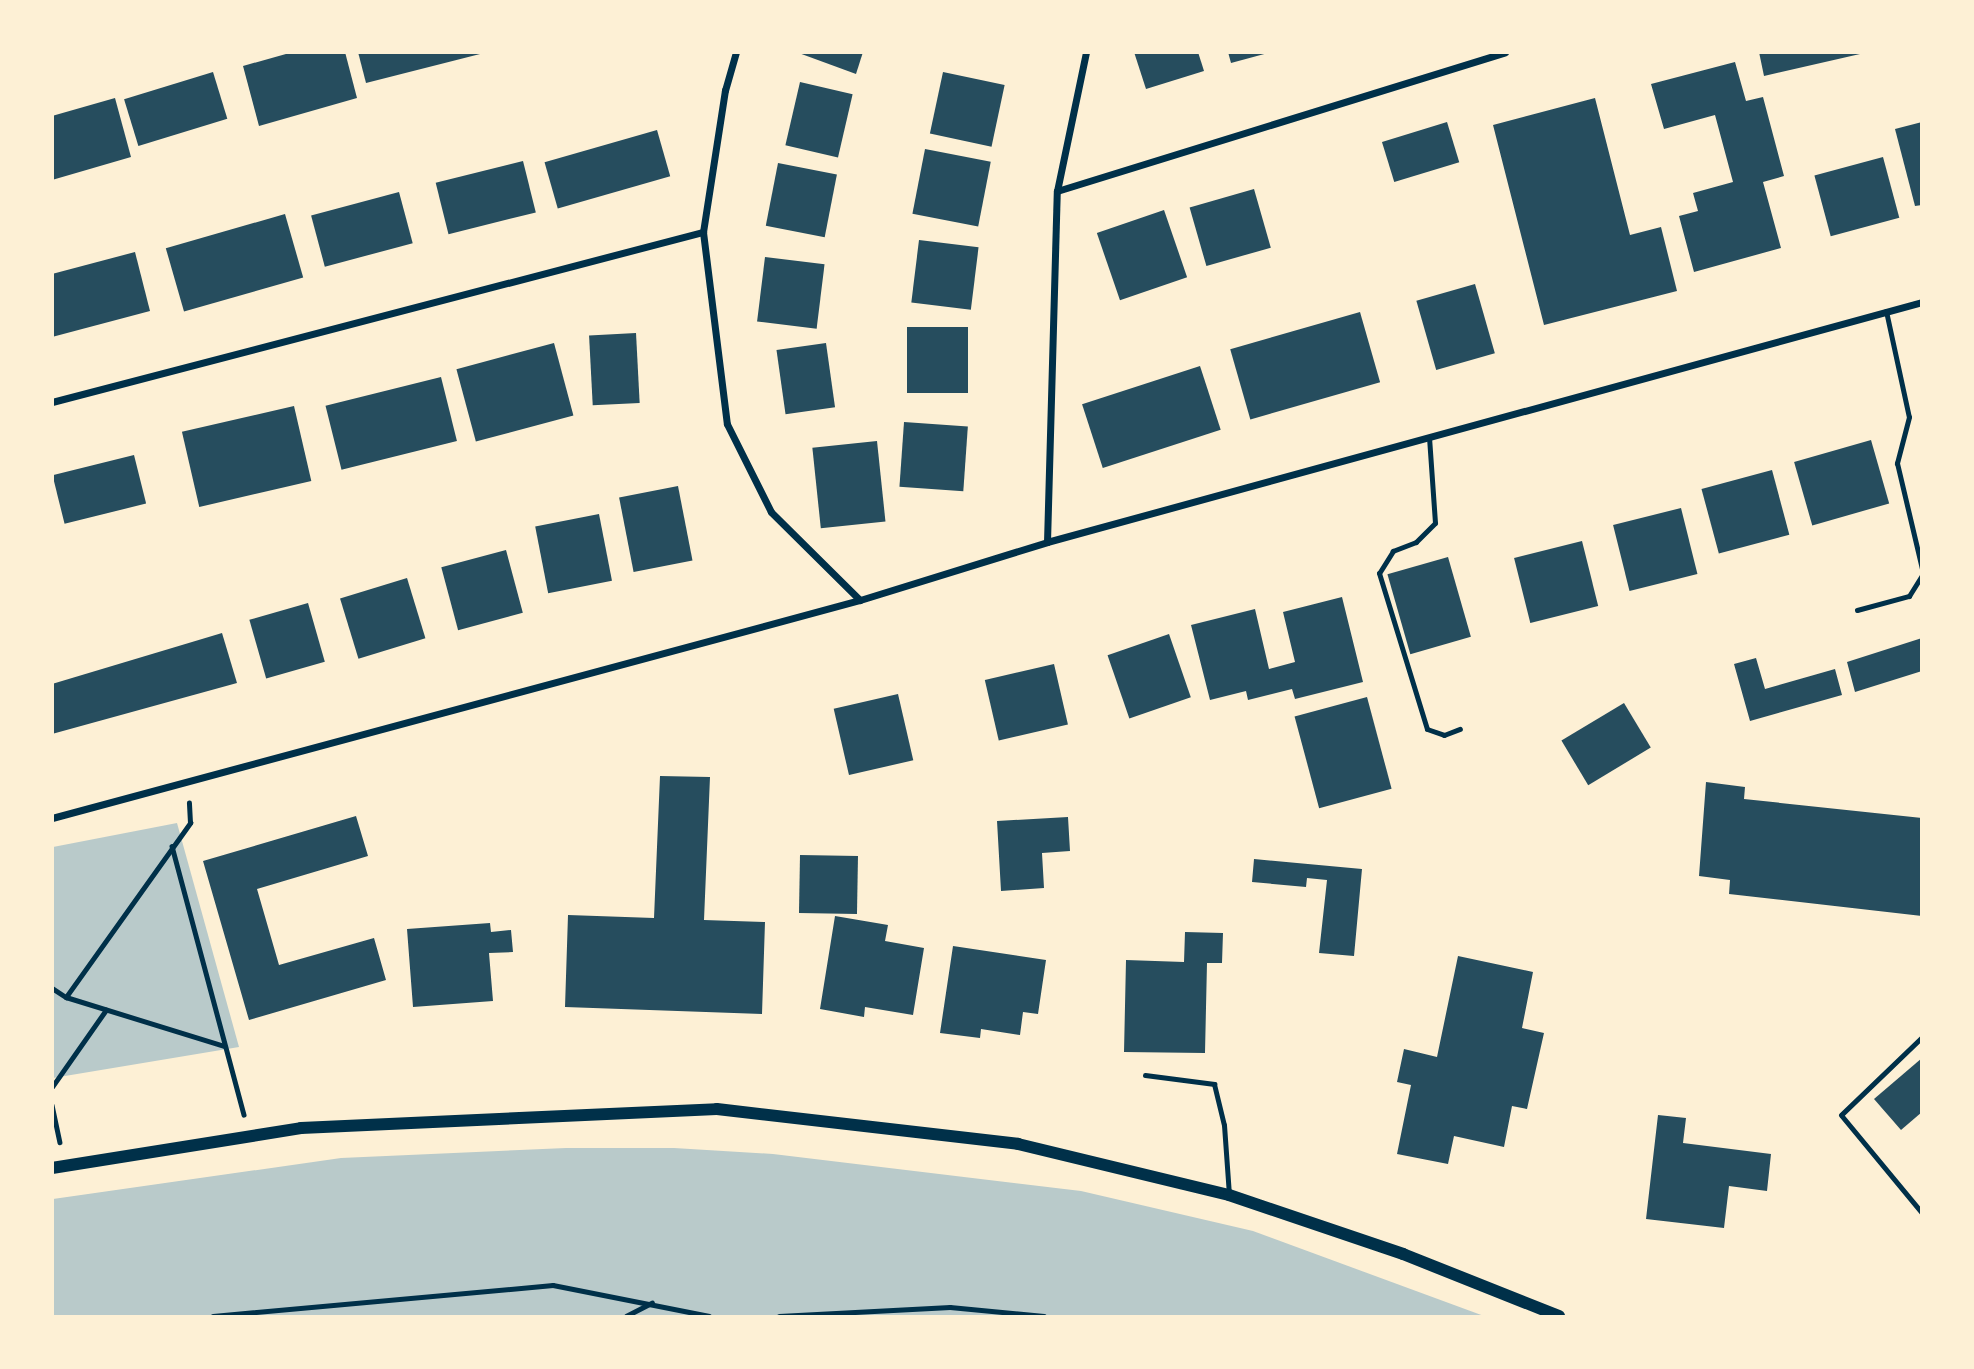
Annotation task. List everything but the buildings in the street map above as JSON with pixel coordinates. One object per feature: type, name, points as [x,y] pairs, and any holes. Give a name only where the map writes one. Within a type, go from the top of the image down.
[{"type":"street","points":[[736,52],[725,90],[703,232],[727,424],[771,512],[860,600]]},
{"type":"street","points":[[1047,542],[1057,191],[1086,52]]},
{"type":"street","points":[[1057,191],[1505,52]]},
{"type":"street","points":[[52,402],[703,232]]},
{"type":"street","points":[[52,818],[860,600],[1047,542],[1922,302]]},
{"type":"street","points":[[58,1166],[301,1128],[718,1109],[1018,1143],[1229,1195],[1403,1254],[1559,1317]]},
{"type":"lane","points":[[1886,311],[1909,417],[1897,463],[1922,569]]},
{"type":"lane","points":[[1429,437],[1435,523],[1416,542],[1393,551],[1379,573],[1427,729],[1444,735],[1460,729]]},
{"type":"lane","points":[[1857,610],[1909,596],[1922,575]]},
{"type":"lane","points":[[1922,1037],[1841,1115],[1922,1213]]},
{"type":"lane","points":[[1145,1074],[1214,1084],[1224,1125],[1229,1195]]},
{"type":"path","points":[[66,997],[190,823],[187,781]]},
{"type":"path","points":[[172,846],[250,1135]]},
{"type":"path","points":[[52,988],[66,997],[225,1046]]},
{"type":"path","points":[[52,1087],[106,1010]]},
{"type":"path","points":[[52,1105],[58,1166]]},
{"type":"path","points":[[214,1317],[553,1285],[653,1303],[709,1317]]},
{"type":"path","points":[[626,1317],[653,1303]]},
{"type":"path","points":[[779,1317],[950,1307],[1044,1317]]},
{"type":"shaded area","points":[[177,823],[239,1047],[53,1078],[53,847]]},
{"type":"shaded area","points":[[566,1148],[674,1148],[773,1154],[1081,1191],[1253,1231],[1484,1316],[53,1316],[53,1199],[341,1158]]}]
